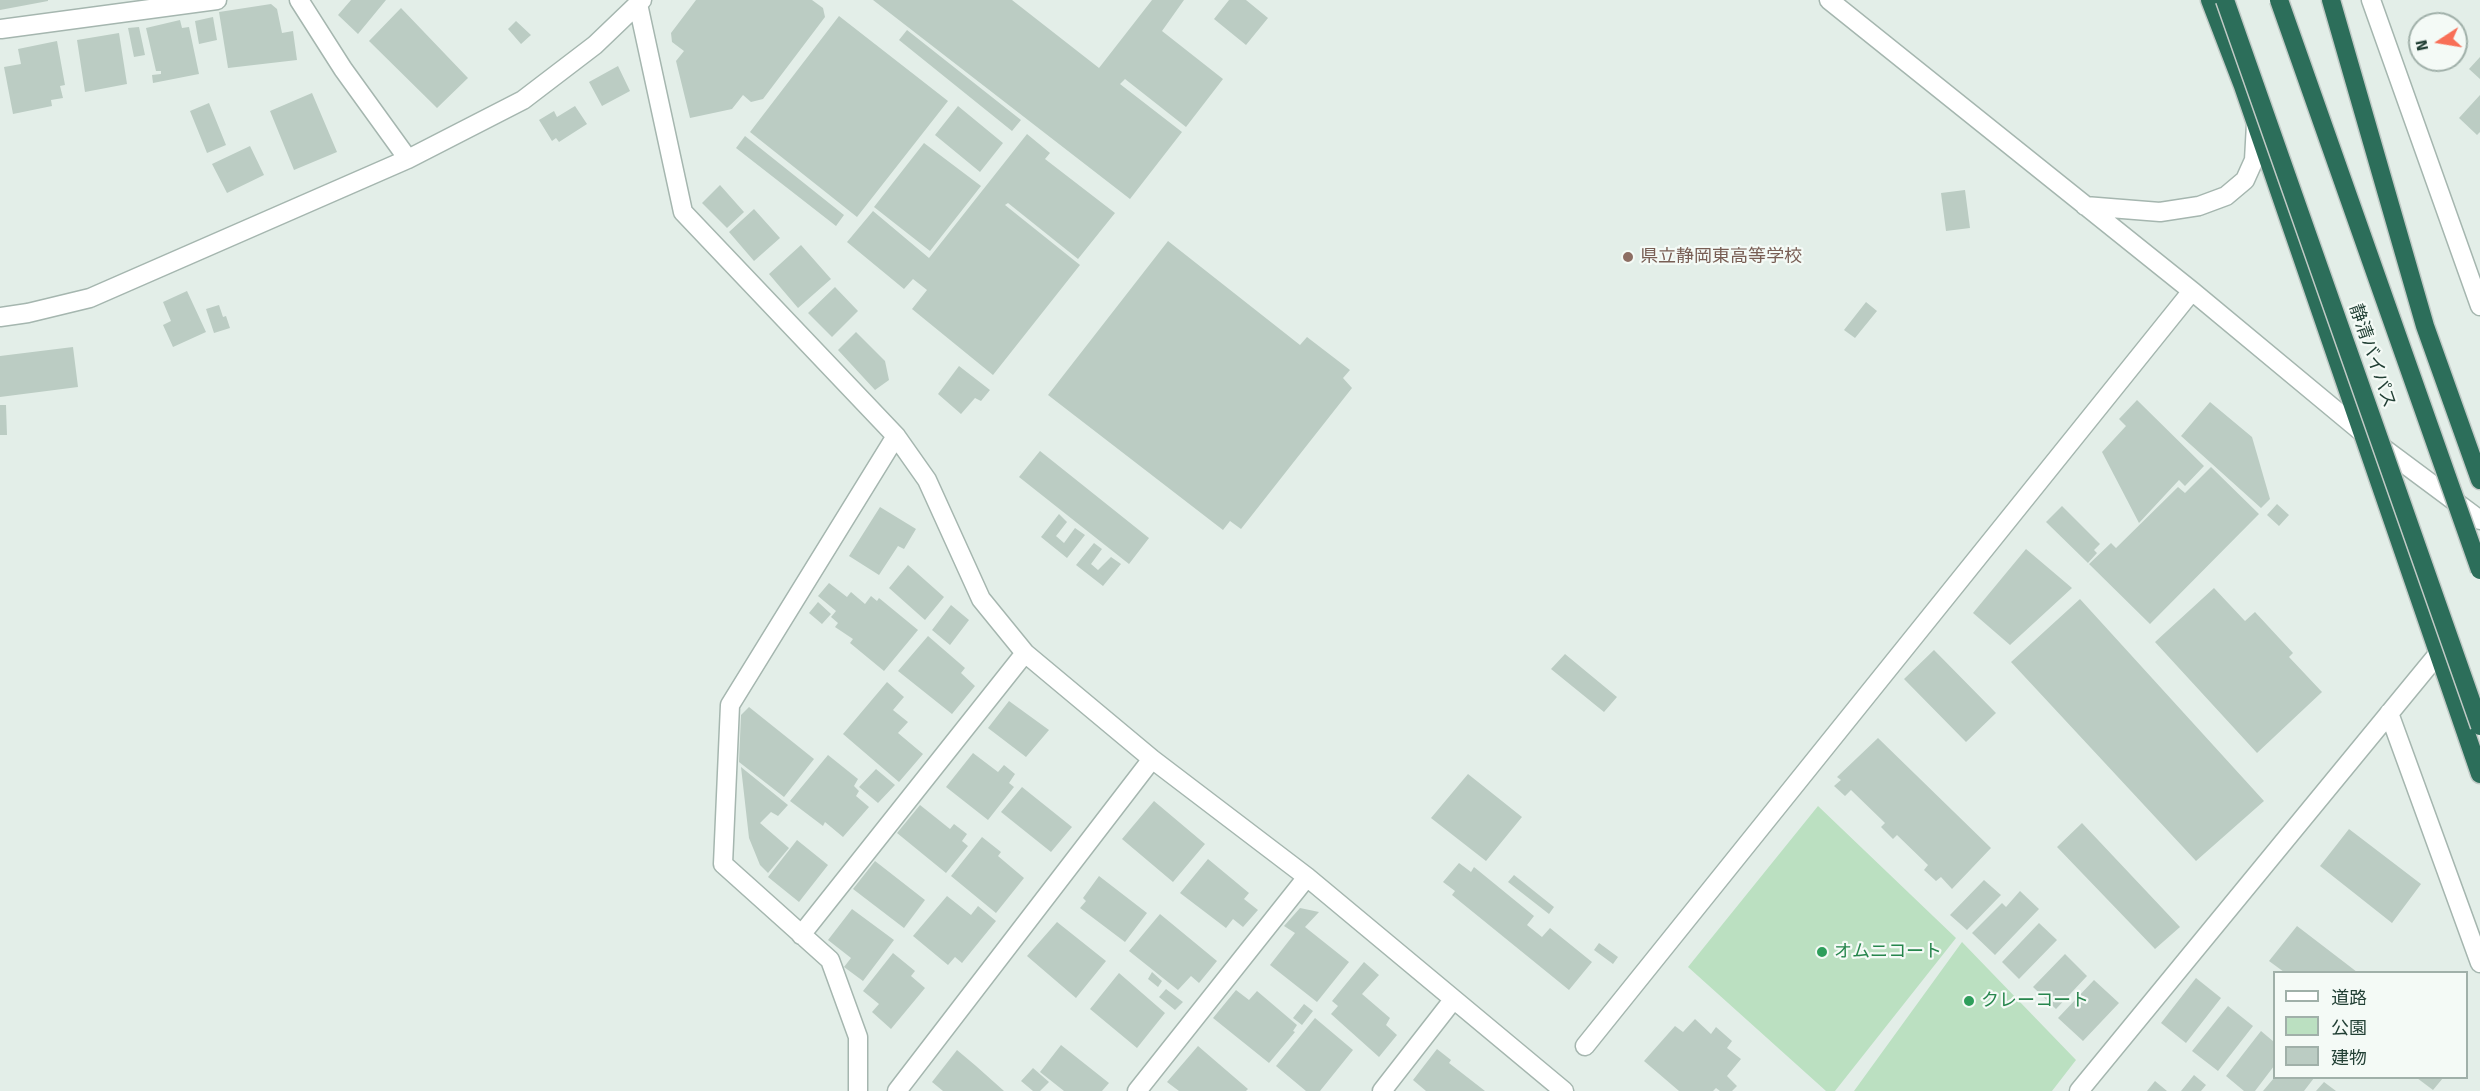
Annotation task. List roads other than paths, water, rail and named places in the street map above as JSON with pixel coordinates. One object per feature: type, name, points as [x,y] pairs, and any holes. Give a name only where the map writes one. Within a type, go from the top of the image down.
[{"type":"highway","points":[[2210,0],[2256,124],[2480,774]]},
{"type":"highway","name":"静清バイパス","points":[[2225,0],[2480,726]]},
{"type":"highway","name":"静清バイパス","points":[[2279,0],[2480,570]]},
{"type":"highway","points":[[2335,4],[2425,326],[2480,480]]},
{"type":"street","points":[[1,29],[217,0]]},
{"type":"street","points":[[299,0],[343,69],[408,159]]},
{"type":"street","points":[[1829,0],[2192,291],[2363,434],[2480,520]]},
{"type":"street","points":[[2204,0],[2217,19]]},
{"type":"street","points":[[2372,0],[2480,306]]},
{"type":"street","points":[[0,317],[28,313],[90,298],[408,159],[523,100],[595,45],[640,2]]},
{"type":"street","points":[[640,2],[682,212],[897,436],[927,480],[981,599],[1025,653],[1152,759],[1307,877],[1564,1091]]},
{"type":"street","points":[[2085,206],[2160,212],[2199,206],[2226,196],[2245,180],[2254,160],[2256,124]]},
{"type":"street","points":[[1585,1046],[2192,291]]},
{"type":"street","points":[[858,1091],[858,1037],[830,960],[723,864],[730,705],[897,436]]},
{"type":"street","points":[[801,935],[1025,653]]},
{"type":"street","points":[[2079,1091],[2438,654]]},
{"type":"street","points":[[2389,713],[2480,963]]},
{"type":"street","points":[[897,1091],[1152,759]]},
{"type":"street","points":[[1137,1091],[1307,877]]},
{"type":"street","points":[[1382,1091],[1453,1000]]},
{"type":"place","name":"県立静岡東高等学校","points":[[1628,257]]},
{"type":"place","name":"オムニコート","points":[[1822,952]]},
{"type":"place","name":"クレーコート","points":[[1969,1001]]}]
